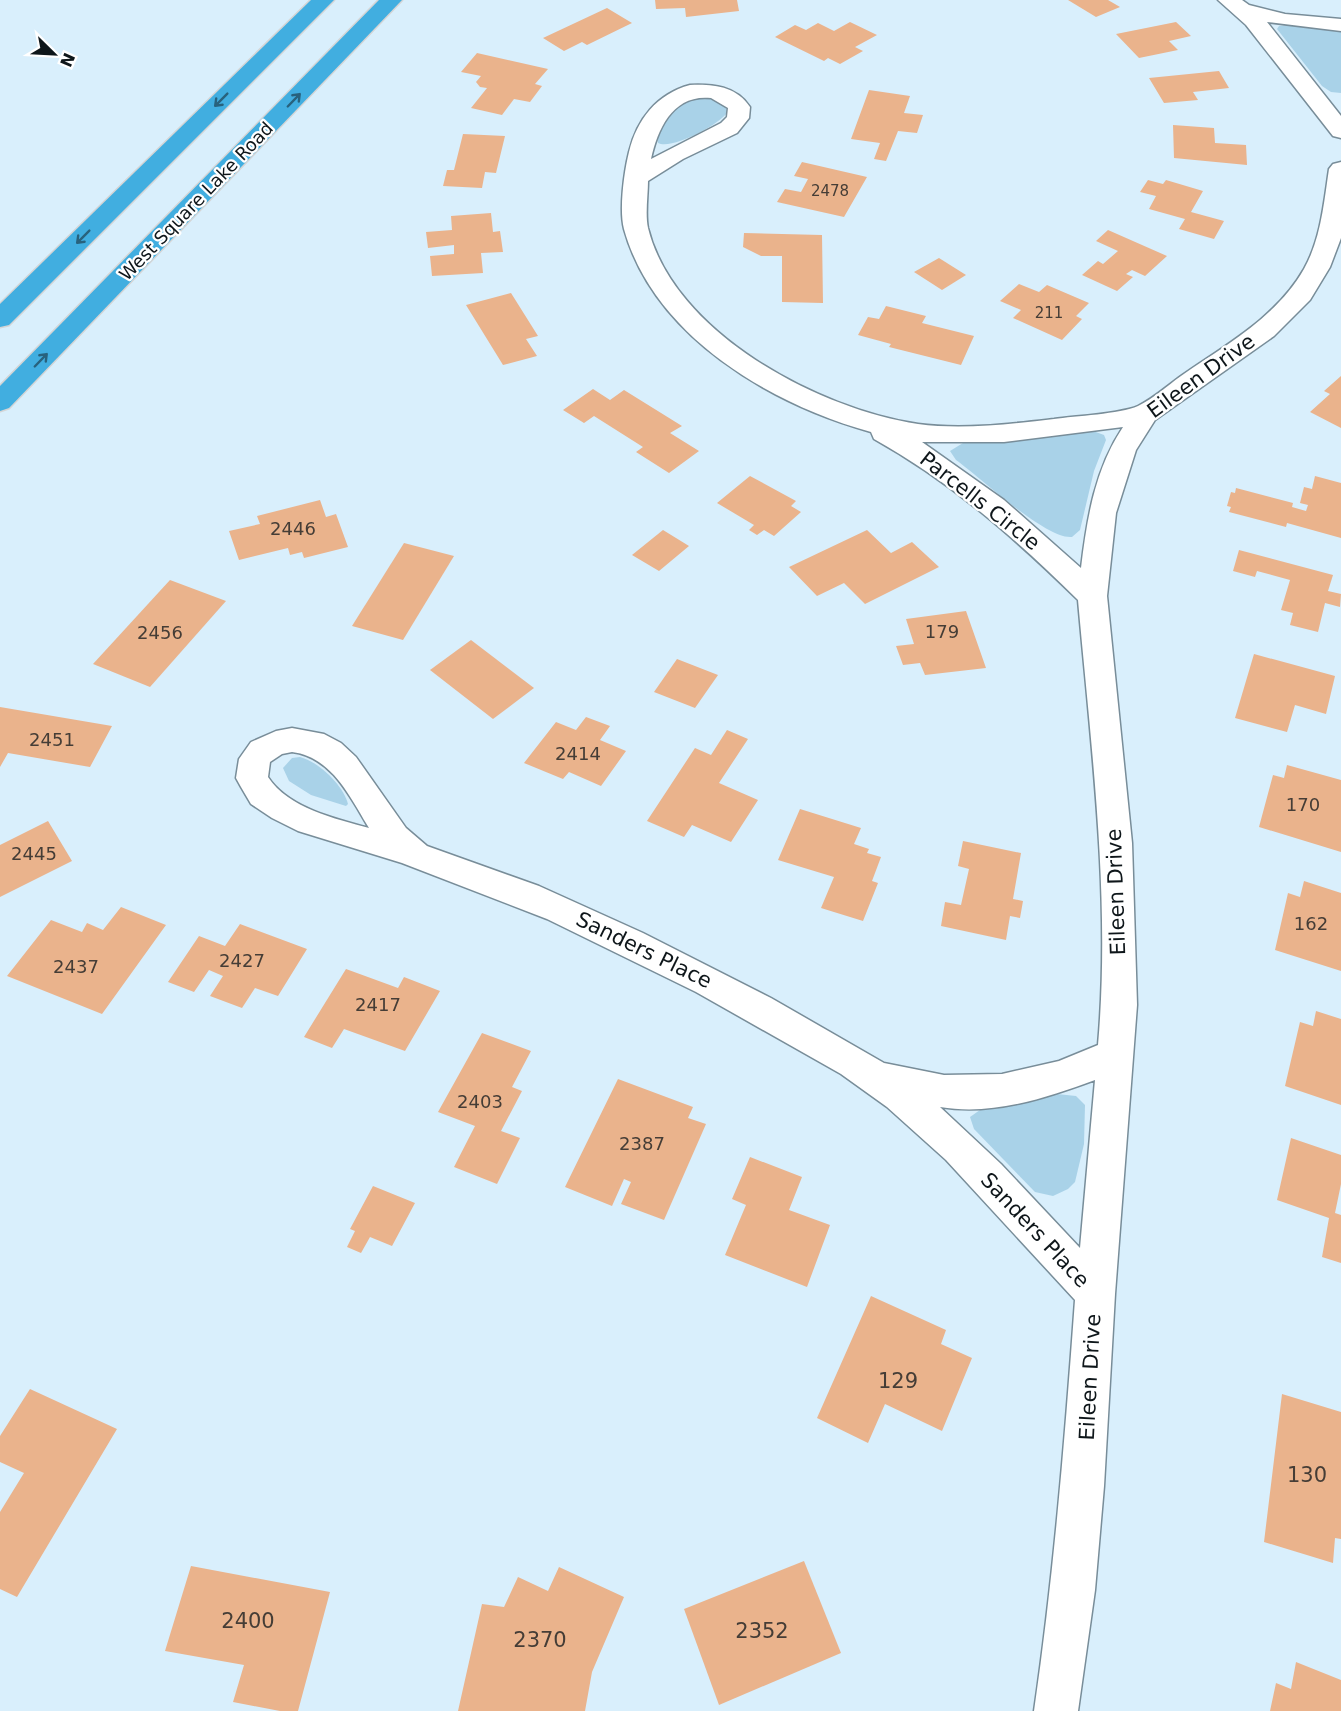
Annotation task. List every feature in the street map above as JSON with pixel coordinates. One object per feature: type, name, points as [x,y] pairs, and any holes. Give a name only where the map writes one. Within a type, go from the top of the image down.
[{"type":"highway","points":[[0,319],[323,0]]},
{"type":"highway","name":"West Square Lake Road","points":[[0,402],[391,0]]},
{"type":"street","points":[[1236,5],[1285,20],[1341,25]]},
{"type":"street","points":[[1236,5],[1283,54],[1341,131]]},
{"type":"street","name":"Eileen Drive","points":[[1053,1704],[1073,1590],[1083,1486],[1095,1294],[1115,1054],[1119,953],[1116,854],[1107,731],[1092,596],[1098,533],[1111,477],[1129,436],[1145,414],[1265,330],[1297,300],[1318,267],[1331,232],[1341,169]]},
{"type":"street","name":"Parcells Circle","points":[[636,178],[633,200],[637,233],[653,271],[677,305],[710,338],[746,365],[822,406],[859,421],[919,453],[968,488],[1043,549],[1092,596]]},
{"type":"street","name":"Parcells Circle","points":[[859,421],[918,433],[960,434],[1077,425],[1145,414]]},
{"type":"street","name":"Sanders Place","points":[[410,852],[526,895],[598,928],[730,992],[868,1071],[913,1108],[988,1178],[1095,1294]]},
{"type":"street","name":"Sanders Place","points":[[868,1071],[927,1090],[982,1093],[1030,1087],[1083,1070],[1115,1054]]},
{"type":"shaded area","points":[[1279,26],[1341,30],[1341,93],[1331,92],[1322,86],[1277,29]]},
{"type":"shaded area","points":[[696,98],[712,98],[726,104],[727,113],[714,124],[684,140],[658,143],[657,134],[677,107]]},
{"type":"shaded area","points":[[1093,431],[1104,435],[1106,440],[1094,471],[1080,530],[1072,537],[1046,529],[1030,518],[956,460],[950,451],[963,443]]},
{"type":"shaded area","points":[[300,757],[315,764],[336,782],[348,804],[346,806],[311,795],[289,781],[283,768],[292,758]]},
{"type":"shaded area","points":[[1057,1094],[1076,1096],[1085,1105],[1084,1144],[1075,1182],[1068,1189],[1053,1196],[1035,1192],[974,1129],[970,1117],[980,1110]]},
{"type":"building","points":[[655,0],[737,0],[739,11],[686,17],[685,8],[656,9]]},
{"type":"building","points":[[1068,0],[1108,0],[1120,7],[1096,17]]},
{"type":"building","points":[[607,8],[632,23],[587,45],[582,42],[564,51],[543,38]]},
{"type":"building","points":[[850,22],[877,35],[855,47],[863,51],[840,64],[828,58],[824,61],[775,37],[795,25],[806,30],[818,23],[834,31]]},
{"type":"building","points":[[1176,22],[1191,36],[1169,41],[1178,50],[1139,58],[1116,34]]},
{"type":"building","points":[[477,53],[548,69],[535,84],[542,86],[530,102],[514,99],[502,115],[471,108],[487,88],[480,87],[476,82],[481,76],[461,72]]},
{"type":"building","points":[[1219,71],[1229,88],[1193,92],[1198,100],[1164,103],[1149,78]]},
{"type":"building","points":[[869,90],[910,96],[904,113],[923,115],[917,133],[898,131],[886,161],[874,159],[880,143],[851,139]]},
{"type":"building","points":[[1173,125],[1214,128],[1215,143],[1246,145],[1247,165],[1174,158]]},
{"type":"building","points":[[463,134],[505,136],[496,173],[485,172],[482,188],[443,186],[447,170],[454,170]]},
{"type":"building","points":[[802,162],[867,177],[844,217],[777,202],[785,189],[801,192],[808,179],[794,176]]},
{"type":"building","points":[[1148,180],[1163,184],[1166,180],[1203,191],[1191,212],[1224,221],[1214,239],[1179,229],[1185,219],[1149,209],[1156,196],[1140,192]]},
{"type":"building","points":[[491,213],[493,232],[500,231],[503,252],[481,253],[483,273],[432,276],[430,256],[454,254],[454,245],[428,248],[426,232],[452,230],[451,216]]},
{"type":"building","points":[[1108,230],[1167,256],[1145,276],[1132,270],[1126,274],[1133,277],[1117,291],[1082,275],[1098,261],[1103,264],[1118,251],[1096,241]]},
{"type":"building","points":[[744,233],[822,235],[823,303],[782,302],[782,256],[761,256],[743,247]]},
{"type":"building","points":[[939,258],[966,275],[942,290],[914,272]]},
{"type":"building","points":[[1019,284],[1039,292],[1047,285],[1089,303],[1076,316],[1082,319],[1062,340],[1013,318],[1021,310],[1000,301]]},
{"type":"building","points":[[511,293],[538,336],[526,339],[537,356],[503,365],[466,305]]},
{"type":"building","points":[[886,306],[926,316],[922,323],[974,336],[961,365],[889,347],[891,344],[858,335],[868,317],[879,319]]},
{"type":"building","points":[[1341,376],[1341,428],[1310,412],[1330,394],[1324,391]]},
{"type":"building","points":[[593,389],[610,400],[624,390],[682,426],[670,433],[699,451],[669,473],[636,452],[643,447],[594,416],[584,423],[563,410]]},
{"type":"building","points":[[750,476],[796,501],[791,506],[801,512],[774,536],[764,530],[757,535],[749,530],[754,525],[717,503]]},
{"type":"building","points":[[1315,476],[1341,483],[1341,538],[1287,523],[1286,527],[1229,512],[1231,507],[1227,506],[1231,492],[1235,493],[1236,488],[1293,503],[1292,507],[1306,511],[1308,505],[1300,503],[1304,487],[1312,489]]},
{"type":"building","points":[[320,500],[326,517],[336,514],[348,547],[304,558],[302,552],[290,555],[288,548],[239,560],[229,531],[260,524],[257,516]]},
{"type":"building","points":[[663,530],[689,546],[659,571],[632,555]]},
{"type":"building","points":[[867,530],[891,553],[912,542],[939,567],[865,604],[844,583],[817,596],[789,567]]},
{"type":"building","points":[[404,543],[454,556],[403,640],[352,626]]},
{"type":"building","points":[[1239,550],[1333,575],[1328,591],[1341,594],[1340,607],[1325,603],[1318,632],[1290,625],[1293,613],[1281,610],[1290,580],[1257,571],[1255,577],[1233,571]]},
{"type":"building","points":[[170,580],[226,601],[150,687],[93,664]]},
{"type":"building","points":[[966,611],[986,668],[925,675],[920,663],[903,665],[896,646],[914,644],[906,619]]},
{"type":"building","points":[[471,640],[534,688],[493,719],[430,670]]},
{"type":"building","points":[[1254,654],[1335,676],[1326,714],[1295,705],[1287,732],[1235,718]]},
{"type":"building","points":[[677,659],[718,675],[695,708],[654,692]]},
{"type":"building","points":[[0,707],[112,726],[90,767],[8,753],[0,767]]},
{"type":"building","points":[[586,717],[610,726],[600,740],[626,751],[601,786],[569,772],[563,779],[524,763],[556,722],[576,730]]},
{"type":"building","points":[[727,730],[748,739],[719,783],[758,800],[731,842],[692,825],[684,837],[647,821],[695,748],[711,755]]},
{"type":"building","points":[[1287,765],[1341,780],[1341,852],[1259,827],[1273,775],[1284,778]]},
{"type":"building","points":[[800,809],[861,828],[854,844],[869,849],[867,853],[881,857],[872,881],[878,883],[863,921],[821,908],[834,877],[778,860]]},
{"type":"building","points":[[48,821],[72,861],[0,897],[0,845]]},
{"type":"building","points":[[963,841],[1021,853],[1013,899],[1023,901],[1020,918],[1010,916],[1006,940],[941,926],[945,902],[961,905],[969,869],[958,866]]},
{"type":"building","points":[[1304,881],[1341,893],[1341,971],[1275,950],[1288,893],[1300,897]]},
{"type":"building","points":[[121,907],[166,925],[102,1014],[7,976],[51,920],[82,932],[87,923],[103,930]]},
{"type":"building","points":[[240,924],[307,949],[278,996],[255,988],[242,1008],[210,996],[223,976],[209,970],[194,992],[168,982],[199,936],[225,946]]},
{"type":"building","points":[[346,969],[398,988],[404,977],[440,991],[405,1051],[344,1029],[332,1048],[304,1037]]},
{"type":"building","points":[[1316,1011],[1341,1019],[1341,1105],[1285,1086],[1300,1022],[1313,1026]]},
{"type":"building","points":[[482,1033],[531,1051],[512,1087],[522,1091],[501,1131],[520,1138],[497,1184],[454,1167],[475,1126],[438,1112]]},
{"type":"building","points":[[618,1079],[693,1107],[688,1118],[706,1124],[664,1220],[621,1204],[631,1182],[624,1179],[612,1206],[565,1187]]},
{"type":"building","points":[[1291,1138],[1341,1155],[1341,1184],[1335,1213],[1341,1215],[1341,1263],[1322,1257],[1329,1218],[1277,1200]]},
{"type":"building","points":[[750,1157],[802,1177],[789,1210],[830,1225],[807,1287],[725,1255],[746,1205],[732,1199]]},
{"type":"building","points":[[373,1186],[415,1203],[392,1246],[370,1237],[361,1253],[347,1247],[355,1231],[350,1229]]},
{"type":"building","points":[[871,1296],[946,1330],[941,1344],[972,1358],[942,1431],[885,1404],[868,1443],[817,1418]]},
{"type":"building","points":[[30,1389],[117,1429],[17,1597],[0,1589],[0,1512],[24,1473],[0,1462],[0,1436]]},
{"type":"building","points":[[1282,1394],[1341,1412],[1341,1539],[1335,1538],[1333,1563],[1264,1542]]},
{"type":"building","points":[[804,1561],[841,1653],[719,1705],[684,1609]]},
{"type":"building","points":[[191,1566],[330,1592],[298,1711],[280,1711],[233,1702],[244,1665],[165,1651]]},
{"type":"building","points":[[559,1567],[624,1597],[592,1672],[585,1711],[458,1711],[482,1604],[504,1607],[518,1577],[548,1591]]},
{"type":"building","points":[[1296,1662],[1341,1680],[1341,1711],[1270,1711],[1276,1683],[1291,1689]]}]
